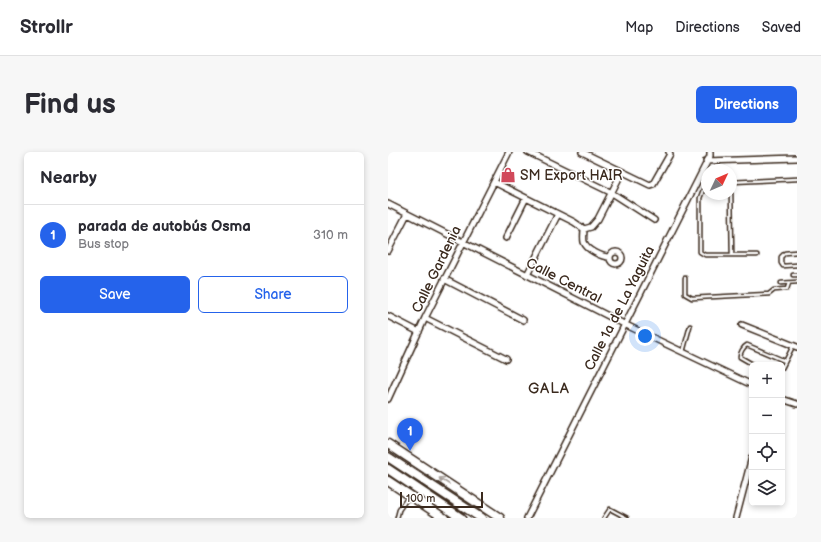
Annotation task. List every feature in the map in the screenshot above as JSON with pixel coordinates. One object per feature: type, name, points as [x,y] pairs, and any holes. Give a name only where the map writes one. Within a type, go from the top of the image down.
[{"type":"main road","points":[[388,444],[500,518]]},
{"type":"main road","points":[[388,452],[406,455]]},
{"type":"main road","points":[[388,457],[481,518]]},
{"type":"main road","points":[[388,469],[461,518]]},
{"type":"main road","points":[[389,481],[444,518]]},
{"type":"street","name":"Calle Gardenia","points":[[388,399],[425,318],[509,152]]},
{"type":"street","points":[[528,152],[612,193],[654,220]]},
{"type":"street","points":[[582,152],[650,185],[653,184],[670,154],[669,152]]},
{"type":"street","name":"Calle 1a de La Yaguita","points":[[527,518],[710,152]]},
{"type":"street","points":[[706,161],[797,158]]},
{"type":"street","points":[[494,182],[558,214],[584,229],[591,227],[598,220],[622,172]]},
{"type":"street","points":[[506,238],[526,198]]},
{"type":"street","name":"Calle Central","points":[[388,204],[624,324],[749,384]]},
{"type":"street","points":[[388,251],[407,214]]},
{"type":"street","points":[[527,275],[558,214]]},
{"type":"street","points":[[584,229],[584,241],[587,246],[604,257],[609,257]]},
{"type":"street","points":[[444,280],[523,320]]},
{"type":"street","points":[[388,316],[419,332]]},
{"type":"street","points":[[425,318],[506,359]]},
{"type":"street","points":[[742,325],[795,346]]},
{"type":"street","points":[[785,400],[797,404]]},
{"type":"street","points":[[736,518],[749,467]]},
{"type":"lane","points":[[737,182],[797,179]]},
{"type":"lane","points":[[701,195],[700,252],[705,255],[757,255]]},
{"type":"lane","points":[[731,200],[732,255]]},
{"type":"lane","points":[[797,252],[785,253],[781,257],[783,266],[797,265]]},
{"type":"lane","points":[[685,278],[685,294],[692,298],[769,294],[774,290],[787,289],[789,282]]},
{"type":"lane","points":[[781,283],[797,282]]},
{"type":"lane","points":[[683,352],[690,326]]},
{"type":"lane","points":[[749,362],[740,358],[743,349],[747,344],[785,361],[795,346]]},
{"type":"lane","points":[[397,518],[399,510],[409,495]]},
{"type":"lane","points":[[604,518],[610,509],[626,518]]},
{"type":"place","name":"SM Export HAIR","points":[[508,175]]},
{"type":"place","name":"parada de autobús Osma","points":[[410,451]]},
{"type":"district","name":"GALA","points":[[549,388]]}]
